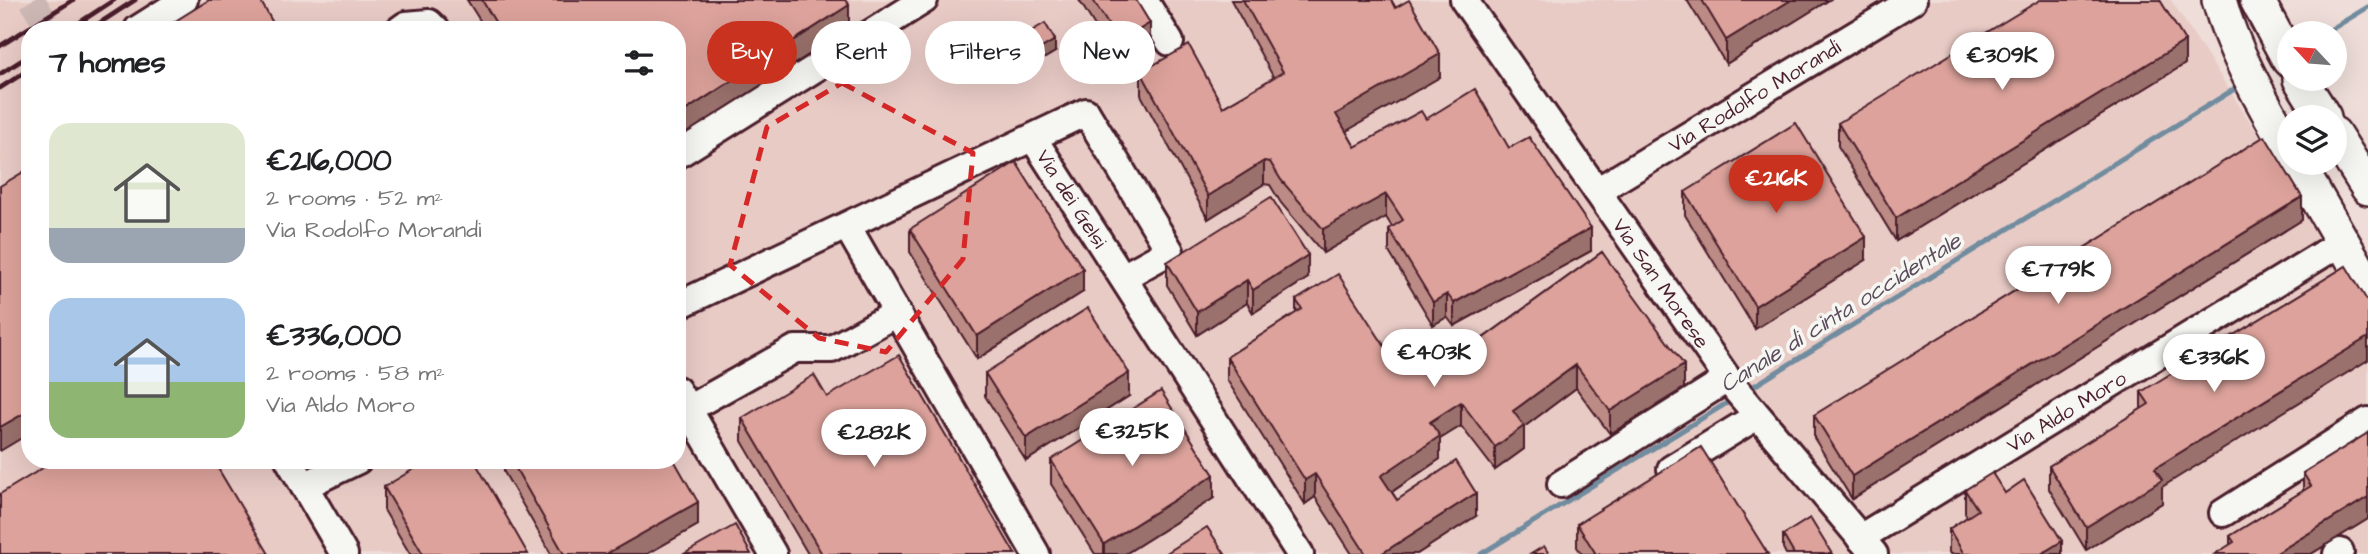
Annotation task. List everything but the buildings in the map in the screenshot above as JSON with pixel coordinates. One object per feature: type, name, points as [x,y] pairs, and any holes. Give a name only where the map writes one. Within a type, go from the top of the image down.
[{"type":"main road","points":[[2219,0],[2227,29],[2243,66],[2277,128]]},
{"type":"main road","points":[[2257,0],[2277,37]]},
{"type":"main road","points":[[2347,155],[2368,188]]},
{"type":"main road","points":[[2304,175],[2368,286]]},
{"type":"street","points":[[151,21],[184,0]]},
{"type":"street","points":[[686,149],[887,10],[924,0]]},
{"type":"street","points":[[1144,0],[1170,42]]},
{"type":"street","name":"Via San Morese","points":[[1464,0],[1730,382],[1867,546]]},
{"type":"street","name":"Via Rodolfo Morandi","points":[[1597,191],[1913,0]]},
{"type":"street","points":[[1033,138],[1086,112],[1170,251],[1123,277]]},
{"type":"street","name":"Via dei Gelsi","points":[[686,302],[1033,138],[1300,554]]},
{"type":"street","points":[[847,226],[1036,554]]},
{"type":"street","name":"Via Aldo Moro","points":[[1867,546],[2342,242]]},
{"type":"street","points":[[686,398],[795,349],[832,349],[897,313]]},
{"type":"street","points":[[1561,484],[1730,382]]},
{"type":"street","points":[[686,404],[773,554]]},
{"type":"street","points":[[1653,480],[1755,414]]},
{"type":"street","points":[[2223,513],[2368,421]]},
{"type":"street","points":[[294,469],[344,554]]},
{"type":"street","points":[[304,486],[339,469]]},
{"type":"highlighted area","points":[[842,83],[973,153],[963,259],[886,352],[819,338],[730,265],[767,127]]},
{"type":"shaded area","points":[[0,0],[2171,0],[2277,164],[2277,175],[2284,175],[2368,304],[2368,554],[0,554]]},
{"type":"waterway","name":"Canale di cinta occidentale","points":[[2345,21],[2368,7]]},
{"type":"waterway","name":"Canale di cinta occidentale","points":[[1746,391],[2241,85]]},
{"type":"waterway","name":"Canale di cinta occidentale","points":[[1481,554],[1735,398]]},
{"type":"tunnel","points":[[32,0],[45,21]]},
{"type":"railway","points":[[40,21],[73,0]]},
{"type":"railway","points":[[82,21],[114,0]]},
{"type":"railway","points":[[103,21],[135,0]]},
{"type":"railway","points":[[0,46],[21,33]]},
{"type":"railway","points":[[0,74],[21,61]]},
{"type":"railway","points":[[0,88],[21,75]]}]
